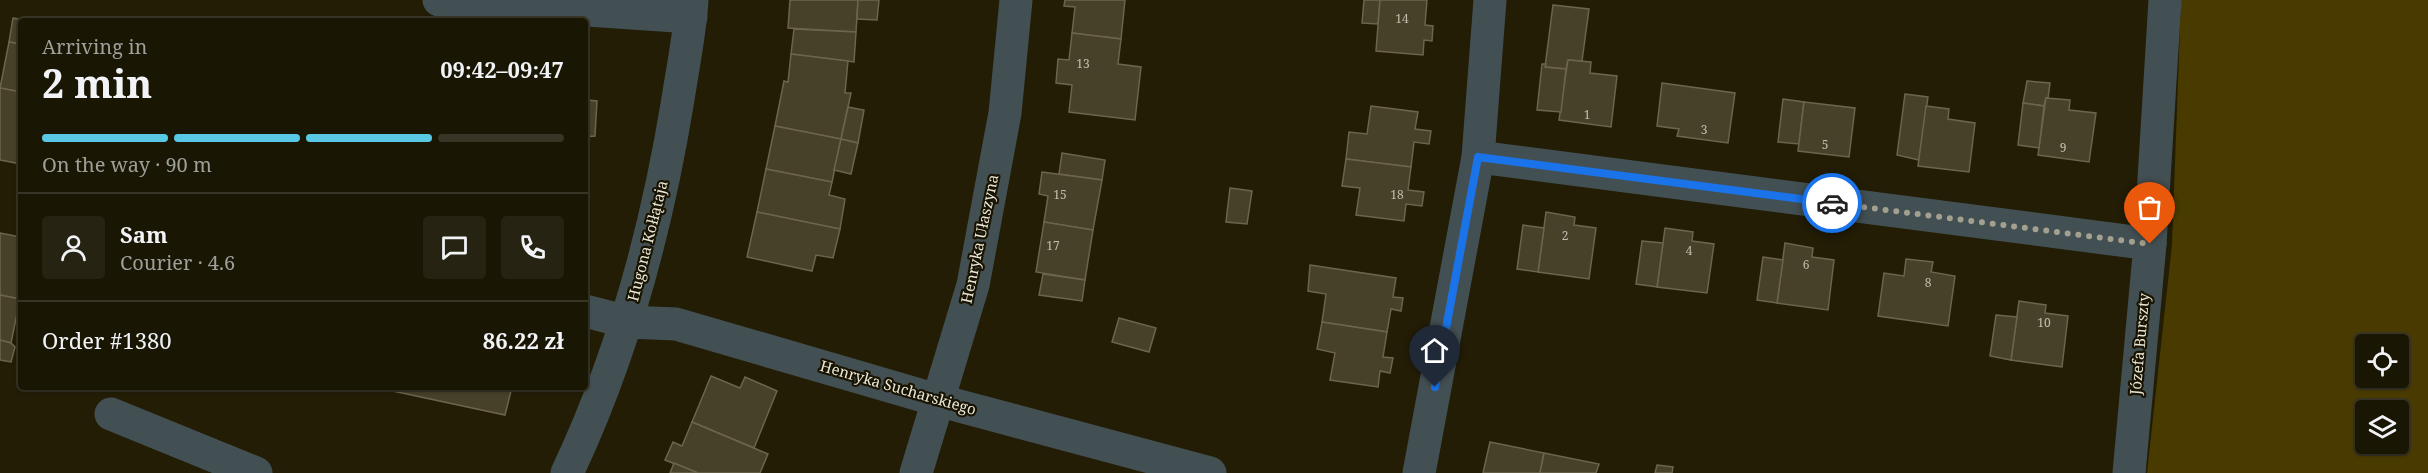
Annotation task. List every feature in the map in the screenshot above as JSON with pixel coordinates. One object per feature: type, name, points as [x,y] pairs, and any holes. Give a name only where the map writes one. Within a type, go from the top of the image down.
[{"type":"street","points":[[439,0],[692,8]]},
{"type":"street","name":"Henryka Ułaszyna","points":[[916,473],[974,285],[1005,113],[1016,0]]},
{"type":"street","points":[[1419,473],[1478,157],[1490,0]]},
{"type":"street","name":"Józefa Burszty","points":[[2129,473],[2150,244],[2166,0]]},
{"type":"street","name":"Hugona Kołłątaja","points":[[567,473],[592,420],[628,322],[667,162],[692,8]]},
{"type":"street","points":[[1478,157],[2150,244]]},
{"type":"street","name":"Henryka Sucharskiego","points":[[588,312],[628,322],[676,324],[937,400],[1210,473]]},
{"type":"street","points":[[111,414],[256,473]]},
{"type":"shaded area","points":[[2181,0],[2428,0],[2428,473],[2147,473],[2172,245]]},
{"type":"building","points":[[790,0],[858,0],[856,32],[788,28]]},
{"type":"building","points":[[858,0],[879,0],[877,20],[857,19]]},
{"type":"building","points":[[1065,0],[1125,0],[1121,39],[1072,33],[1075,7],[1064,6]]},
{"type":"building","points":[[1364,0],[1380,0],[1378,24],[1362,23]]},
{"type":"building","points":[[1380,0],[1427,0],[1425,25],[1433,26],[1432,41],[1424,40],[1423,55],[1376,51]]},
{"type":"building","points":[[1553,5],[1589,9],[1582,61],[1568,60],[1566,69],[1545,67]]},
{"type":"building","points":[[13,18],[18,19],[18,44],[9,42]]},
{"type":"building","points":[[794,29],[856,32],[854,62],[791,54]]},
{"type":"building","points":[[1072,33],[1121,39],[1118,64],[1141,67],[1135,120],[1069,112],[1072,85],[1056,83],[1058,59],[1069,60]]},
{"type":"building","points":[[9,42],[18,44],[18,91],[0,88]]},
{"type":"building","points":[[791,54],[848,61],[845,93],[851,93],[841,139],[775,126],[784,81],[788,82]]},
{"type":"building","points":[[1568,60],[1591,62],[1590,73],[1617,76],[1611,127],[1559,120]]},
{"type":"building","points":[[1542,64],[1546,64],[1545,67],[1566,69],[1561,112],[1537,110]]},
{"type":"building","points":[[2027,81],[2050,83],[2048,98],[2044,106],[2023,103]]},
{"type":"building","points":[[1662,83],[1735,93],[1728,143],[1677,136],[1679,129],[1657,126]]},
{"type":"building","points":[[0,88],[18,91],[18,163],[0,160]]},
{"type":"building","points":[[1905,94],[1928,97],[1919,160],[1897,155]]},
{"type":"building","points":[[2046,98],[2070,100],[2069,110],[2096,113],[2089,162],[2038,155]]},
{"type":"building","points":[[1783,99],[1804,102],[1799,144],[1778,142]]},
{"type":"building","points":[[588,100],[597,101],[595,136],[588,137]]},
{"type":"building","points":[[1804,102],[1855,108],[1849,157],[1798,151]]},
{"type":"building","points":[[2023,103],[2044,106],[2039,148],[2018,145]]},
{"type":"building","points":[[1371,106],[1418,112],[1415,129],[1431,131],[1429,144],[1414,142],[1411,167],[1346,159],[1349,132],[1367,134]]},
{"type":"building","points":[[1926,106],[1949,109],[1948,119],[1975,123],[1969,172],[1918,166]]},
{"type":"building","points":[[848,107],[864,110],[858,143],[841,139]]},
{"type":"building","points":[[775,126],[841,139],[832,182],[766,169]]},
{"type":"building","points":[[841,139],[858,143],[851,174],[834,170]]},
{"type":"building","points":[[1062,153],[1105,160],[1102,180],[1059,174]]},
{"type":"building","points":[[1346,159],[1411,167],[1408,190],[1424,192],[1422,206],[1406,204],[1404,221],[1356,215],[1360,188],[1342,186]]},
{"type":"building","points":[[766,169],[832,182],[829,195],[845,199],[840,229],[757,212]]},
{"type":"building","points":[[1042,172],[1102,180],[1093,230],[1044,222],[1048,196],[1039,194]]},
{"type":"building","points":[[1230,188],[1252,191],[1247,224],[1226,222]]},
{"type":"building","points":[[757,212],[840,229],[833,258],[816,255],[812,271],[747,257]]},
{"type":"building","points":[[1546,212],[1575,217],[1574,225],[1596,228],[1589,279],[1538,272]]},
{"type":"building","points":[[1044,222],[1093,230],[1085,280],[1036,272]]},
{"type":"building","points":[[1523,225],[1544,228],[1538,272],[1517,269]]},
{"type":"building","points":[[1665,228],[1693,232],[1692,241],[1714,244],[1707,293],[1657,287]]},
{"type":"building","points":[[0,233],[18,236],[18,299],[0,295]]},
{"type":"building","points":[[1642,241],[1663,243],[1657,287],[1636,284]]},
{"type":"building","points":[[1785,243],[1813,248],[1812,257],[1834,260],[1828,310],[1777,303]]},
{"type":"building","points":[[1763,257],[1783,260],[1777,303],[1757,300]]},
{"type":"building","points":[[1906,259],[1933,262],[1931,272],[1955,276],[1948,326],[1878,316],[1884,273],[1904,276]]},
{"type":"building","points":[[1310,265],[1396,278],[1393,297],[1403,298],[1401,311],[1391,309],[1387,332],[1322,322],[1326,294],[1308,291]]},
{"type":"building","points":[[1043,274],[1085,280],[1082,301],[1039,295]]},
{"type":"building","points":[[0,295],[18,299],[11,343],[0,340]]},
{"type":"building","points":[[2019,301],[2046,305],[2045,313],[2068,316],[2062,367],[2011,360]]},
{"type":"building","points":[[1996,315],[2017,317],[2011,360],[1990,356]]},
{"type":"building","points":[[1119,318],[1156,328],[1149,352],[1112,342]]},
{"type":"building","points":[[1322,322],[1387,332],[1383,357],[1393,358],[1390,373],[1380,371],[1378,387],[1330,380],[1335,353],[1317,349]]},
{"type":"building","points":[[0,340],[11,343],[15,347],[11,362],[0,360]]},
{"type":"building","points":[[711,376],[740,388],[745,377],[777,391],[754,448],[692,422]]},
{"type":"building","points":[[388,390],[511,390],[505,415]]},
{"type":"building","points":[[692,422],[768,454],[760,473],[698,473],[665,460],[673,442],[682,446]]},
{"type":"building","points":[[1490,442],[1544,453],[1540,473],[1483,473]]},
{"type":"building","points":[[1544,453],[1599,464],[1596,473],[1540,473]]},
{"type":"building","points":[[674,463],[698,473],[670,473]]},
{"type":"building","points":[[1657,465],[1673,467],[1672,473],[1655,473]]},
{"type":"way so far","points":[[1832,203],[2150,244]]},
{"type":"route","points":[[1435,387],[1478,157],[1832,203]]}]
